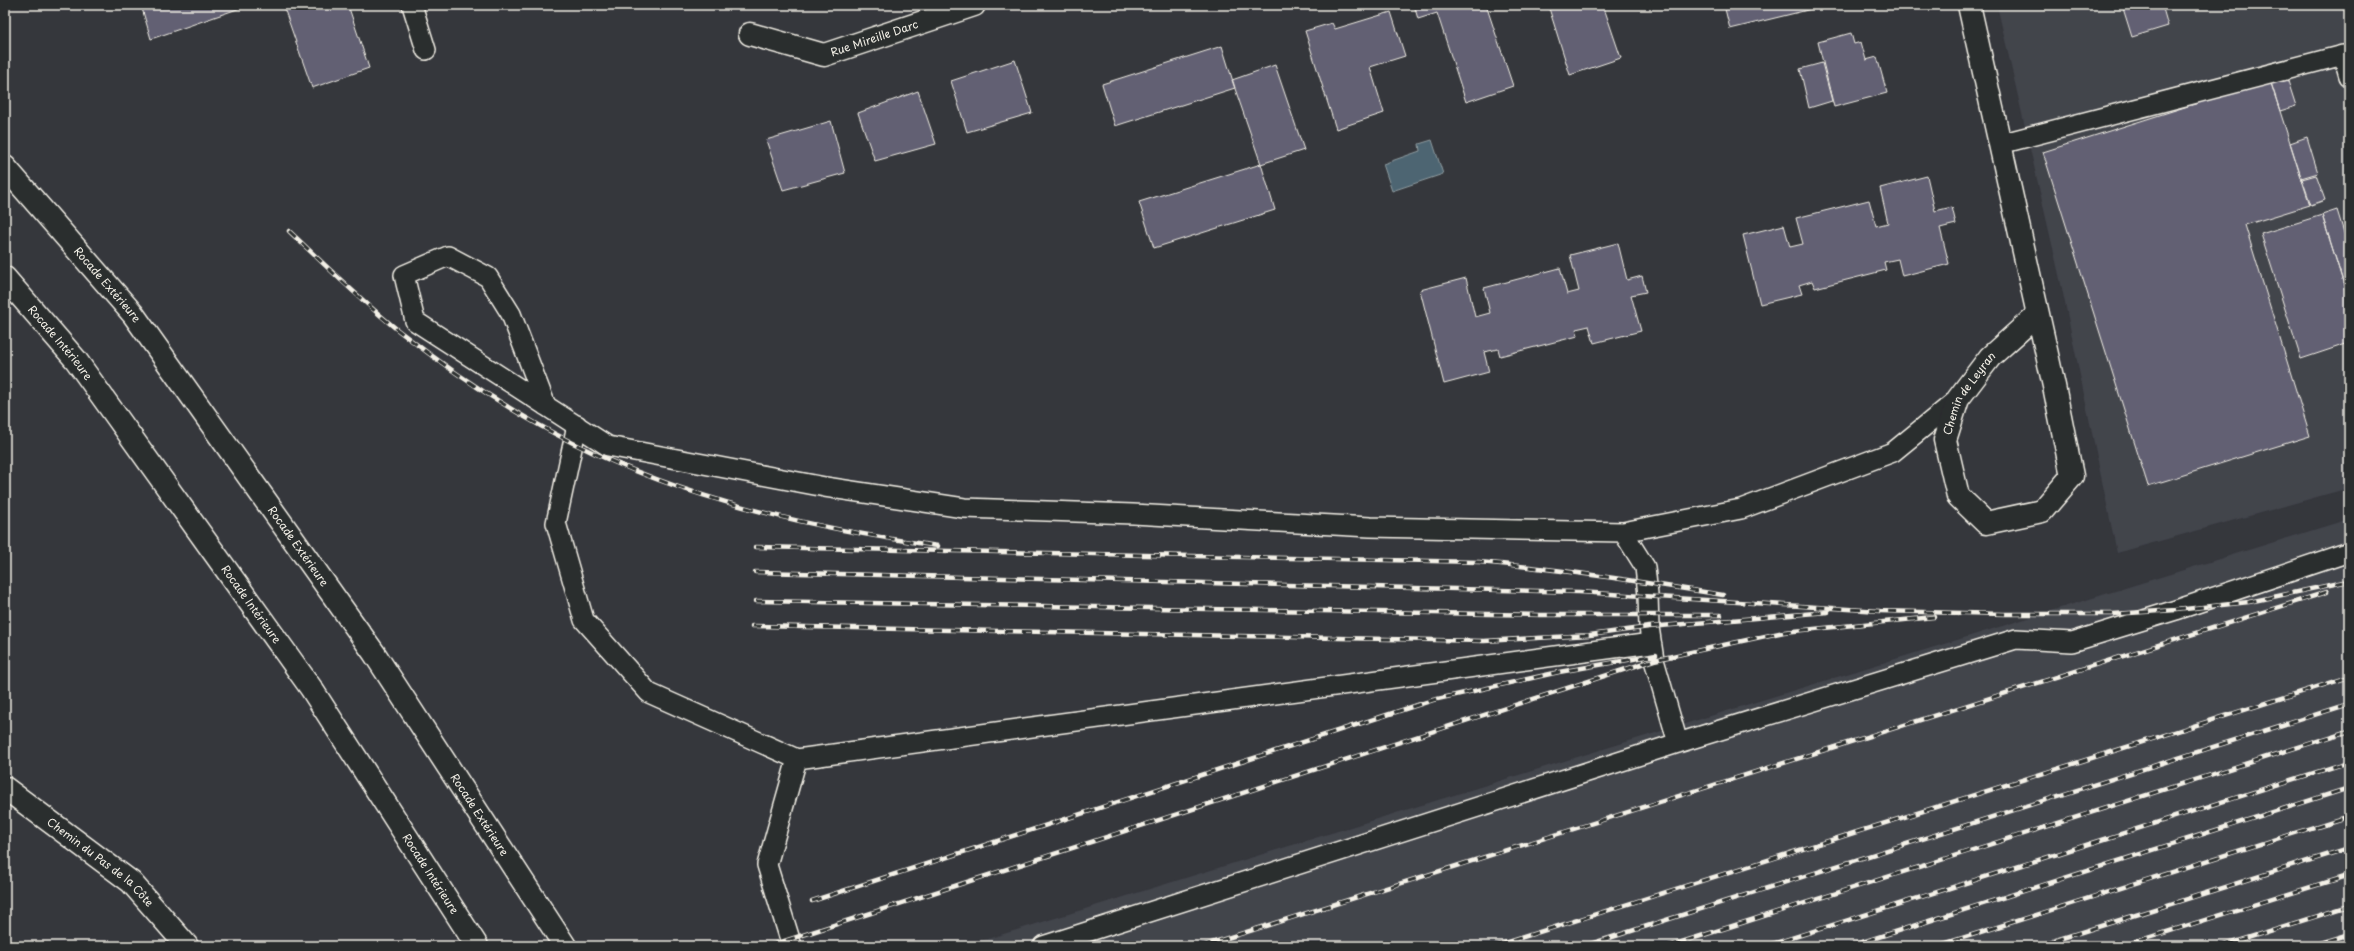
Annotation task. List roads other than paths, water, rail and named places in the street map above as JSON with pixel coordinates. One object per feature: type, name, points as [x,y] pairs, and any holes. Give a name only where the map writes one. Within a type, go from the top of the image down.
[{"type":"main road","name":"Rue Mireille Darc","points":[[750,34],[824,55],[974,5]]},
{"type":"main road","name":"Chemin de Leyran","points":[[1969,5],[2038,314],[2072,476],[2042,511],[1986,523],[1958,496],[1945,440],[1958,398],[1990,357],[2038,314]]},
{"type":"main road","name":"Rocade Extérieure","points":[[5,167],[133,314],[374,653],[565,946]]},
{"type":"main road","name":"Rocade Intérieure","points":[[5,278],[76,360],[311,688],[477,946]]},
{"type":"main road","name":"Chemin du Pas de la Côte","points":[[5,788],[131,882],[187,946]]},
{"type":"lane","points":[[412,5],[426,50]]},
{"type":"lane","points":[[2000,144],[2346,54],[2349,76]]},
{"type":"lane","points":[[546,406],[511,314],[488,277],[448,256],[404,275],[415,321],[546,406],[576,425],[608,446],[825,487],[964,508],[1133,514],[1370,527],[1623,532],[1741,510],[1893,452],[1958,398]]},
{"type":"lane","points":[[576,425],[556,523],[584,620],[649,693],[797,759],[1651,642]]},
{"type":"lane","points":[[1623,532],[1644,567],[1654,660],[1678,743]]},
{"type":"lane","points":[[1043,946],[1678,743],[2016,639],[2072,642],[2176,610],[2349,552]]},
{"type":"lane","points":[[792,946],[768,865],[797,759]]},
{"type":"water","points":[[1432,140],[1443,174],[1392,191],[1383,164],[1420,151],[1419,144]]},
{"type":"railway","points":[[289,231],[370,307],[419,347],[461,377],[505,405],[573,443],[660,481],[751,509],[797,521],[891,539],[938,546]]},
{"type":"railway","points":[[755,547],[1479,562],[1571,572],[1723,595]]},
{"type":"railway","points":[[755,572],[1579,592],[1880,611],[2004,614],[2113,614],[2176,610],[2249,602],[2349,581]]},
{"type":"railway","points":[[1202,946],[2327,592]]},
{"type":"railway","points":[[756,601],[1541,615],[1721,615]]},
{"type":"railway","points":[[752,626],[1484,641],[1590,635],[1649,627],[1828,612]]},
{"type":"railway","points":[[769,946],[1654,660],[1784,632],[1934,617]]},
{"type":"railway","points":[[812,901],[1433,700],[1559,672],[1656,655]]},
{"type":"railway","points":[[1495,946],[2349,677]]},
{"type":"railway","points":[[1584,946],[2349,704]]},
{"type":"railway","points":[[1669,946],[2349,731]]},
{"type":"railway","points":[[1766,946],[2349,762]]},
{"type":"railway","points":[[1850,946],[2349,788]]},
{"type":"railway","points":[[1937,946],[2349,816]]},
{"type":"railway","points":[[2037,946],[2349,848]]},
{"type":"railway","points":[[2122,946],[2349,875]]},
{"type":"railway","points":[[2222,946],[2349,906]]},
{"type":"railway","points":[[2310,946],[2349,934]]}]
